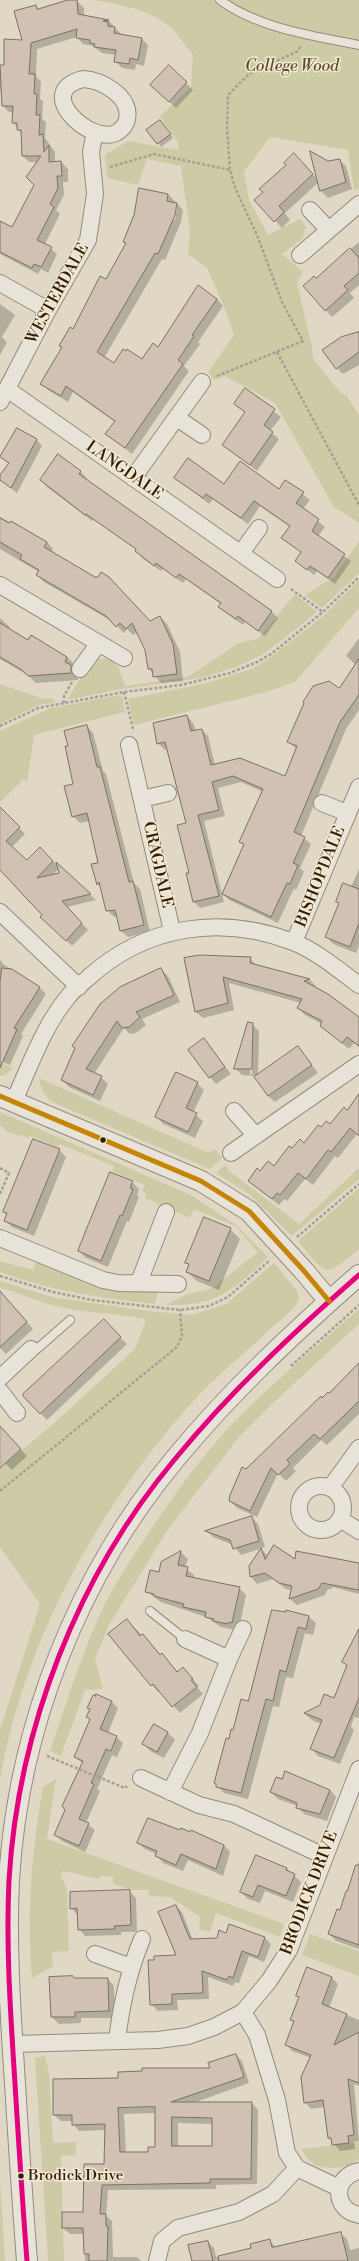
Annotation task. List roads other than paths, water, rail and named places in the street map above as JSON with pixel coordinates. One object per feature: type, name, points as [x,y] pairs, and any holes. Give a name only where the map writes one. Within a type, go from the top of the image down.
[{"type":"street","name":"WESTERDALE","points":[[4,396],[48,310],[88,240],[95,194],[91,152],[95,132]]},
{"type":"street","points":[[300,255],[328,229],[359,204]]},
{"type":"street","points":[[310,210],[328,229]]},
{"type":"street","points":[[0,283],[48,310]]},
{"type":"street","points":[[132,478],[202,382]]},
{"type":"street","name":"LANGDALE","points":[[4,396],[132,478],[277,579]]},
{"type":"street","points":[[177,418],[202,436]]},
{"type":"street","points":[[241,553],[259,528]]},
{"type":"street","points":[[0,585],[124,658]]},
{"type":"street","points":[[80,669],[99,643]]},
{"type":"street","name":"CRAGDALE","points":[[129,745],[172,931]]},
{"type":"street","name":"BISHOPDALE","points":[[294,942],[359,787]]},
{"type":"street","name":"CRAGDALE","points":[[142,799],[168,793]]},
{"type":"street","name":"BISHOPDALE","points":[[322,803],[347,813]]},
{"type":"street","points":[[0,912],[79,987]]},
{"type":"street","points":[[329,1301],[304,1271],[249,1211],[201,1181],[7,1099],[54,1016],[68,996],[107,961],[138,942],[172,931],[208,927],[260,932],[294,942],[335,967],[359,985]]},
{"type":"street","points":[[231,1153],[359,1064]]},
{"type":"street","points":[[234,1111],[256,1136]]},
{"type":"street","points":[[139,1282],[166,1212]]},
{"type":"street","points":[[0,1238],[103,1280],[178,1284]]},
{"type":"street","points":[[27,2261],[7,1953],[10,1870],[22,1780],[44,1700],[61,1652],[87,1592],[139,1506],[174,1460],[233,1394],[329,1301],[359,1275]]},
{"type":"street","points":[[0,1378],[31,1349]]},
{"type":"street","points":[[0,1391],[17,1413]]},
{"type":"street","points":[[330,1488],[359,1448]]},
{"type":"street","points":[[315,1487],[330,1488],[340,1498],[342,1512],[340,1519],[335,1525],[320,1530],[306,1524],[299,1511],[302,1496],[308,1490],[315,1487]]},
{"type":"street","points":[[340,1519],[359,1531]]},
{"type":"street","points":[[170,1792],[200,1733],[229,1659],[243,1628]]},
{"type":"street","points":[[185,1639],[229,1659]]},
{"type":"street","name":"BRODICK DRIVE","points":[[13,2044],[158,2040],[188,2036],[214,2027],[243,2012],[269,1981],[289,1950],[324,1856],[355,1791],[359,1769]]},
{"type":"street","points":[[141,1778],[199,1805],[234,1814],[324,1856]]},
{"type":"street","points":[[117,2041],[121,2006],[130,1967],[142,1939]]},
{"type":"street","points":[[95,1954],[130,1967]]},
{"type":"street","points":[[243,2012],[257,2035],[277,2100],[288,2153],[297,2168],[339,2188]]},
{"type":"street","points":[[157,2261],[162,2242],[178,2228],[239,2212],[273,2194],[297,2168]]},
{"type":"street","points":[[359,2171],[346,2176],[339,2188],[341,2202],[351,2213],[359,2215]]},
{"type":"lane","points":[[220,0],[234,10],[308,34],[359,45]]},
{"type":"lane","points":[[31,1349],[38,1349],[70,1320]]},
{"type":"lane","points":[[150,1611],[185,1639]]},
{"type":"place","name":"Brodick Drive","points":[[21,2176]]},
{"type":"park label","name":"College Wood","points":[[292,67]]}]
